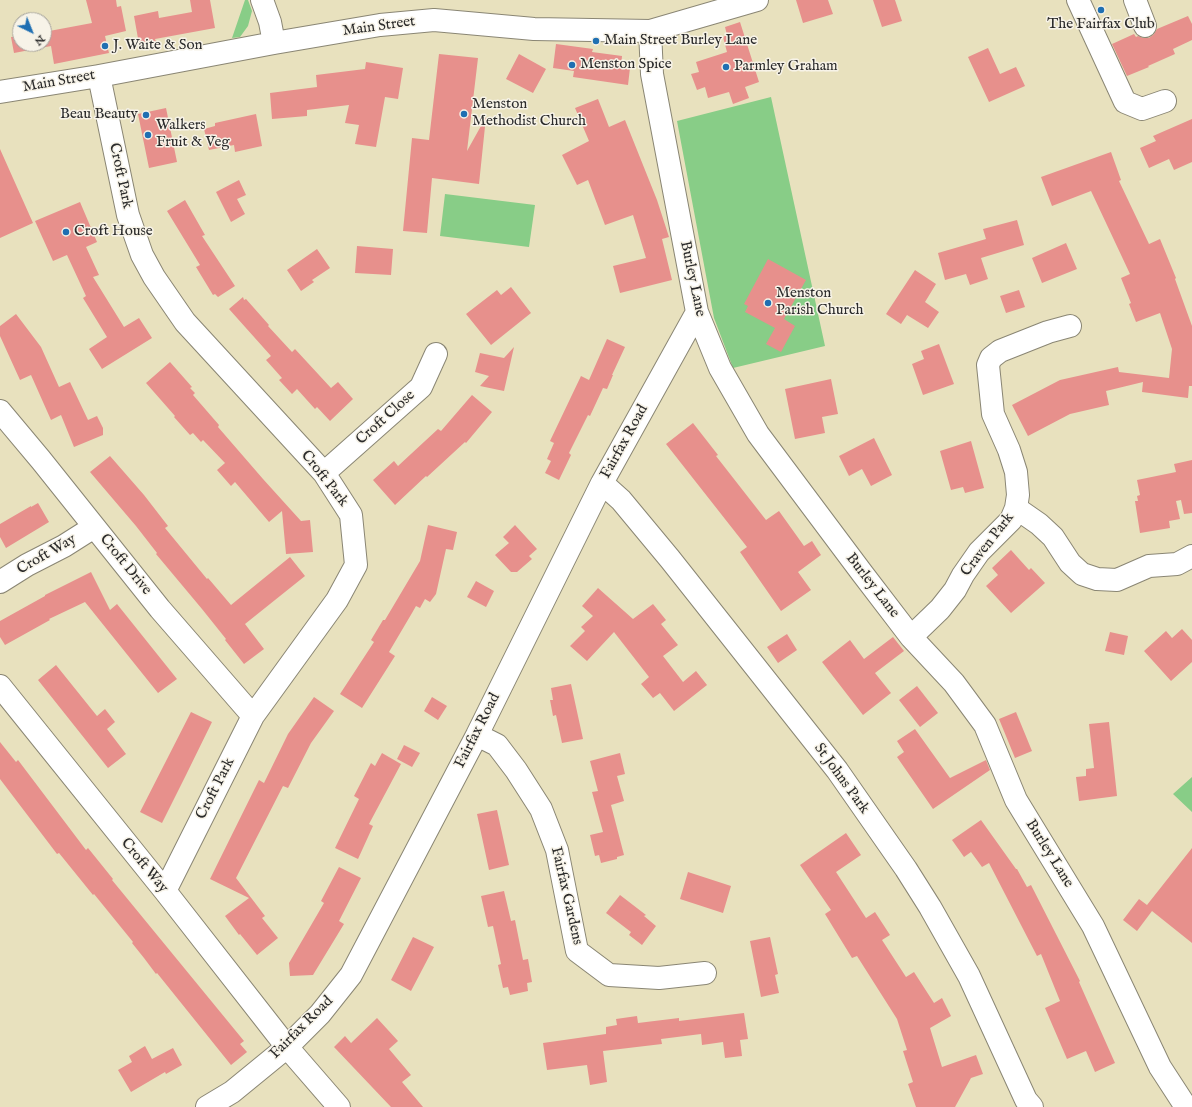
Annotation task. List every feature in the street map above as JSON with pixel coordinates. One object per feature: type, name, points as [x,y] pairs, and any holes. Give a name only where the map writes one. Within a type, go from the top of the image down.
[{"type":"street","points":[[262,0],[270,22],[274,43]]},
{"type":"street","name":"Main Street","points":[[0,92],[99,76],[274,43],[380,25],[434,20],[534,29],[650,31],[693,9],[757,0]]},
{"type":"street","points":[[1078,0],[1126,102],[1142,109],[1165,101]]},
{"type":"street","points":[[1135,0],[1145,26]]},
{"type":"street","name":"Burley Lane","points":[[650,31],[652,74],[698,312],[720,368],[758,434],[911,637],[954,683],[985,725],[1016,800],[1093,926],[1160,1066],[1186,1107]]},
{"type":"street","name":"Croft Park","points":[[99,76],[128,215],[142,255],[154,277],[185,322],[324,473],[351,515],[356,565],[337,600],[253,716],[165,891]]},
{"type":"street","name":"Fairfax Road","points":[[207,1107],[232,1092],[287,1047],[320,1014],[351,975],[477,735],[602,483],[698,312]]},
{"type":"street","name":"Craven Park","points":[[911,637],[940,609],[955,590],[963,575],[980,552],[1011,520],[1016,508],[1018,495],[1016,472],[1009,450],[993,414],[988,365],[991,358],[1000,351],[1048,332],[1070,326]]},
{"type":"street","name":"Croft Close","points":[[324,473],[421,387],[436,354]]},
{"type":"street","name":"Croft Drive","points":[[0,411],[160,608],[253,716]]},
{"type":"street","name":"St Johns Park","points":[[602,483],[621,500],[670,559],[837,770],[906,869],[930,907],[969,976],[1024,1094],[1032,1107]]},
{"type":"street","points":[[1016,508],[1039,524],[1053,537],[1070,563],[1082,574],[1097,579],[1117,580],[1149,566],[1177,564],[1192,556]]},
{"type":"street","name":"Croft Way","points":[[0,582],[27,565],[64,546],[94,527]]},
{"type":"street","name":"Croft Way","points":[[0,686],[165,891],[287,1047],[339,1107]]},
{"type":"street","name":"Fairfax Gardens","points":[[477,735],[497,745],[516,770],[541,809],[557,850],[577,951],[609,975],[659,978],[704,973]]},
{"type":"green space","points":[[245,0],[248,0],[252,11],[248,26],[240,37],[232,38]]},
{"type":"green space","points":[[771,97],[825,346],[733,368],[714,318],[677,121]]},
{"type":"green space","points":[[445,194],[535,205],[529,247],[440,236]]},
{"type":"green space","points":[[1192,777],[1192,812],[1173,794]]},
{"type":"building","points":[[86,0],[116,0],[117,7],[121,6],[126,31],[105,36],[109,53],[54,64],[52,52],[52,30],[92,23]]},
{"type":"building","points":[[190,0],[210,0],[215,28],[155,39],[156,42],[139,44],[134,16],[158,11],[159,18],[192,12]]},
{"type":"building","points":[[796,0],[828,0],[833,14],[803,23]]},
{"type":"building","points":[[873,0],[895,0],[902,21],[882,27]]},
{"type":"building","points":[[1188,16],[1192,24],[1192,40],[1173,49],[1175,54],[1127,76],[1112,44],[1134,34],[1136,37],[1149,38],[1157,29]]},
{"type":"building","name":"Parmley Graham","points":[[740,22],[759,82],[745,87],[749,98],[733,104],[729,92],[708,98],[705,87],[697,90],[691,74],[699,72],[696,62],[727,52],[723,37],[727,35],[725,27]]},
{"type":"building","points":[[556,44],[593,49],[592,52],[622,56],[621,67],[630,68],[628,85],[573,77],[574,71],[553,68]]},
{"type":"building","points":[[988,48],[1000,74],[1016,67],[1025,86],[989,102],[968,57]]},
{"type":"building","name":"Menston Methodist Church","points":[[439,54],[478,58],[467,151],[486,117],[479,184],[432,178],[427,233],[403,231],[412,138],[429,140]]},
{"type":"building","points":[[519,54],[546,69],[533,93],[506,79]]},
{"type":"building","points":[[366,62],[403,68],[398,99],[385,97],[376,147],[355,144],[359,125],[345,123],[349,105],[307,110],[307,116],[272,119],[270,93],[317,87],[316,75],[365,69]]},
{"type":"building","points":[[598,99],[609,127],[625,120],[657,200],[669,237],[662,239],[672,280],[620,293],[613,266],[646,258],[633,215],[605,225],[588,180],[577,185],[562,155],[589,141],[575,108]]},
{"type":"building","points":[[166,108],[177,162],[149,168],[138,114]]},
{"type":"building","points":[[256,114],[262,146],[235,152],[234,145],[209,150],[204,129],[215,126],[215,123]]},
{"type":"building","points":[[1192,119],[1192,162],[1174,170],[1169,159],[1149,168],[1140,148],[1156,141],[1153,136]]},
{"type":"building","points":[[0,149],[33,223],[0,238]]},
{"type":"building","points":[[1111,152],[1121,180],[1119,181],[1149,244],[1160,239],[1176,278],[1175,279],[1192,326],[1192,386],[1189,386],[1188,398],[1142,392],[1143,382],[1106,391],[1109,405],[1070,414],[1028,436],[1012,405],[1060,380],[1118,367],[1119,372],[1169,378],[1172,349],[1160,313],[1136,322],[1129,304],[1131,303],[1121,278],[1130,274],[1091,191],[1052,206],[1041,177]]},
{"type":"building","points":[[239,180],[246,195],[237,199],[245,214],[231,222],[216,192]]},
{"type":"building","points":[[185,200],[205,235],[202,236],[235,286],[218,297],[215,294],[213,295],[196,267],[200,265],[167,211]]},
{"type":"building","points":[[80,202],[97,242],[86,247],[99,275],[93,277],[124,327],[139,318],[152,338],[102,369],[89,349],[107,337],[83,298],[86,296],[67,255],[53,261],[35,221]]},
{"type":"building","points":[[1017,220],[1024,245],[981,258],[988,279],[970,285],[966,274],[945,280],[938,253],[986,239],[983,229]]},
{"type":"building","points":[[1066,243],[1077,269],[1042,283],[1032,258]]},
{"type":"building","points":[[357,246],[393,249],[391,275],[355,273]]},
{"type":"building","points":[[317,249],[330,268],[312,280],[314,282],[301,291],[287,270]]},
{"type":"building","name":"Menston Parish Church","points":[[768,259],[806,280],[784,319],[795,326],[781,352],[766,344],[775,328],[745,312],[748,306],[744,304]]},
{"type":"building","points":[[915,270],[936,284],[925,302],[939,312],[928,328],[907,315],[901,324],[886,314]]},
{"type":"building","points":[[511,287],[531,313],[491,345],[466,314],[497,290],[501,295]]},
{"type":"building","points":[[1019,290],[1025,307],[1006,313],[1000,296]]},
{"type":"building","points":[[243,297],[244,300],[246,299],[292,352],[295,349],[331,388],[338,382],[353,399],[330,421],[317,407],[315,409],[297,389],[292,394],[279,380],[282,378],[266,360],[271,356],[229,309]]},
{"type":"building","points":[[16,314],[41,347],[59,387],[70,382],[88,420],[97,416],[103,428],[103,435],[74,447],[61,415],[51,420],[31,375],[20,380],[0,336],[0,326]]},
{"type":"building","points":[[607,339],[625,347],[607,389],[603,388],[590,416],[588,415],[569,453],[571,455],[559,480],[545,473],[551,461],[547,459],[554,443],[550,441],[581,376],[589,380]]},
{"type":"building","points":[[939,344],[954,384],[923,395],[912,364],[924,359],[921,351]]},
{"type":"building","points":[[514,347],[504,391],[480,386],[489,376],[475,372],[480,353],[504,358]]},
{"type":"building","points":[[170,362],[192,387],[190,388],[195,393],[193,395],[219,425],[218,427],[263,479],[301,521],[310,520],[313,552],[286,554],[282,511],[269,522],[235,482],[231,486],[217,470],[225,463],[203,440],[201,442],[193,433],[190,435],[146,383]]},
{"type":"building","points":[[831,379],[838,414],[822,417],[825,433],[795,439],[785,389]]},
{"type":"building","points":[[472,395],[492,412],[466,443],[465,442],[427,477],[426,476],[395,505],[373,480],[394,461],[398,466],[438,429],[441,431]]},
{"type":"building","points":[[693,423],[718,455],[716,456],[766,520],[779,511],[804,546],[812,541],[821,555],[798,572],[811,590],[781,611],[740,552],[747,547],[666,444]]},
{"type":"building","points":[[874,438],[892,475],[871,486],[862,469],[849,476],[839,456]]},
{"type":"building","points":[[971,441],[984,488],[965,493],[963,487],[951,490],[940,451]]},
{"type":"building","points":[[110,456],[144,495],[168,526],[165,528],[207,579],[208,578],[231,605],[290,557],[305,576],[245,624],[264,649],[244,664],[202,609],[156,554],[157,553],[136,526],[90,472]]},
{"type":"building","points":[[1192,460],[1192,513],[1184,514],[1181,500],[1176,501],[1180,519],[1169,521],[1170,528],[1140,533],[1135,501],[1138,501],[1137,496],[1140,495],[1137,480],[1176,472],[1174,464]]},
{"type":"building","points":[[38,503],[49,522],[6,548],[0,537],[0,524]]},
{"type":"building","points":[[428,525],[457,532],[453,550],[446,549],[436,594],[430,602],[425,599],[420,608],[416,606],[389,652],[395,656],[362,708],[340,694],[374,642],[371,640],[383,620],[385,620],[420,561]]},
{"type":"building","points":[[515,525],[537,549],[529,556],[532,559],[517,572],[511,572],[495,555],[509,543],[503,537]]},
{"type":"building","points":[[1011,550],[1029,570],[1031,568],[1045,583],[1011,613],[986,586],[998,575],[992,568]]},
{"type":"building","points":[[91,572],[110,610],[117,604],[177,679],[158,693],[85,602],[49,619],[50,620],[5,645],[0,637],[0,621],[45,595]]},
{"type":"building","points":[[476,581],[494,591],[486,607],[467,597]]},
{"type":"building","points":[[598,588],[633,619],[653,604],[666,620],[661,624],[678,645],[663,656],[683,682],[696,671],[707,685],[674,711],[660,693],[653,698],[641,684],[649,677],[614,632],[587,661],[570,646],[585,631],[581,627],[593,616],[582,606]]},
{"type":"building","points":[[1182,629],[1192,640],[1192,662],[1171,681],[1144,651],[1166,631],[1172,638]]},
{"type":"building","points":[[1110,632],[1128,636],[1124,655],[1105,651]]},
{"type":"building","points":[[787,634],[797,650],[778,663],[767,647]]},
{"type":"building","points":[[893,637],[904,651],[875,673],[891,693],[863,715],[822,662],[850,640],[864,659]]},
{"type":"building","points":[[56,665],[97,716],[105,709],[115,722],[107,729],[126,754],[108,768],[38,680]]},
{"type":"building","points":[[571,684],[583,739],[562,743],[556,715],[553,716],[550,700],[553,700],[551,688]]},
{"type":"building","points":[[917,686],[938,713],[920,727],[899,700]]},
{"type":"building","points":[[314,697],[334,711],[311,743],[288,788],[283,786],[236,878],[265,916],[262,918],[278,938],[257,955],[240,934],[239,935],[225,916],[249,898],[210,879],[259,780],[264,783],[288,734]]},
{"type":"building","points":[[432,697],[447,706],[438,720],[424,711]]},
{"type":"building","points":[[191,712],[212,722],[162,823],[140,812]]},
{"type":"building","points":[[1016,712],[1032,751],[1015,758],[999,719]]},
{"type":"building","points":[[1109,722],[1117,796],[1079,801],[1076,777],[1086,776],[1086,769],[1094,768],[1089,724]]},
{"type":"building","points":[[915,729],[950,778],[986,760],[990,770],[933,809],[897,757],[904,752],[897,741]]},
{"type":"building","points":[[0,742],[16,762],[18,760],[86,850],[88,848],[113,879],[112,880],[244,1041],[240,1044],[247,1052],[231,1065],[157,973],[156,974],[132,943],[133,942],[94,894],[93,895],[59,853],[57,854],[0,779]]},
{"type":"building","points":[[404,745],[420,753],[412,767],[397,759]]},
{"type":"building","points":[[382,753],[401,764],[369,824],[373,826],[358,859],[335,848],[359,799],[354,796],[371,763],[375,766]]},
{"type":"building","points":[[620,753],[625,774],[617,776],[624,801],[611,805],[624,855],[617,857],[617,859],[601,863],[599,855],[595,856],[590,835],[603,832],[592,792],[598,791],[590,761]]},
{"type":"building","points":[[497,810],[509,865],[489,870],[477,814]]},
{"type":"building","points":[[981,820],[1017,869],[1027,887],[1031,885],[1080,981],[1079,982],[1115,1063],[1095,1072],[1086,1051],[1067,1059],[1045,1008],[1060,1001],[1041,954],[1037,956],[989,863],[982,867],[971,852],[964,857],[952,840]]},
{"type":"building","points":[[846,833],[861,855],[836,872],[866,918],[875,912],[890,935],[882,940],[906,977],[914,972],[934,1003],[942,998],[951,1016],[930,1028],[942,1067],[976,1055],[983,1074],[971,1078],[955,1107],[916,1107],[908,1084],[913,1082],[903,1051],[907,1050],[897,1019],[857,956],[852,958],[825,914],[831,910],[800,865]]},
{"type":"building","points":[[1192,848],[1192,943],[1152,911],[1137,931],[1123,920],[1139,899],[1147,905]]},
{"type":"building","points":[[339,867],[361,878],[339,921],[344,924],[313,975],[290,976],[289,963],[324,903],[321,901]]},
{"type":"building","points":[[688,872],[731,886],[723,913],[680,899]]},
{"type":"building","points":[[504,891],[511,921],[515,920],[523,960],[528,959],[532,982],[527,983],[528,991],[510,995],[508,987],[503,988],[498,965],[501,964],[493,926],[488,927],[481,896]]},
{"type":"building","points":[[620,895],[646,915],[644,916],[656,926],[642,945],[629,935],[631,932],[606,913]]},
{"type":"building","points":[[413,937],[434,947],[411,991],[391,980]]},
{"type":"building","points":[[770,937],[778,974],[775,975],[779,993],[761,997],[750,941]]},
{"type":"building","points":[[744,1013],[748,1039],[740,1040],[742,1056],[725,1058],[723,1042],[702,1045],[701,1034],[661,1039],[662,1044],[603,1051],[607,1082],[590,1085],[587,1065],[547,1070],[543,1043],[606,1034],[606,1027],[617,1025],[616,1019],[637,1016],[638,1023],[679,1018],[679,1021]]},
{"type":"building","points":[[377,1018],[398,1041],[389,1049],[411,1075],[402,1082],[423,1107],[391,1107],[334,1047],[345,1036],[351,1043]]},
{"type":"building","points":[[145,1046],[152,1059],[173,1048],[182,1065],[166,1074],[165,1072],[131,1092],[118,1070],[132,1062],[129,1056]]},
{"type":"place","name":"The Fairfax Club","points":[[1101,10]]},
{"type":"place","name":"Main Street Burley Lane","points":[[596,41]]},
{"type":"place","name":"J. Waite & Son","points":[[105,46]]},
{"type":"place","name":"Menston Spice","points":[[572,65]]},
{"type":"place","name":"Parmley Graham","points":[[726,67]]},
{"type":"place","name":"Menston Methodist Church","points":[[464,114]]},
{"type":"place","name":"Beau Beauty","points":[[146,115]]},
{"type":"place","name":"Walkers Fruit & Veg","points":[[148,135]]},
{"type":"place","name":"Croft House","points":[[66,232]]},
{"type":"place","name":"Menston Parish Church","points":[[768,303]]}]
